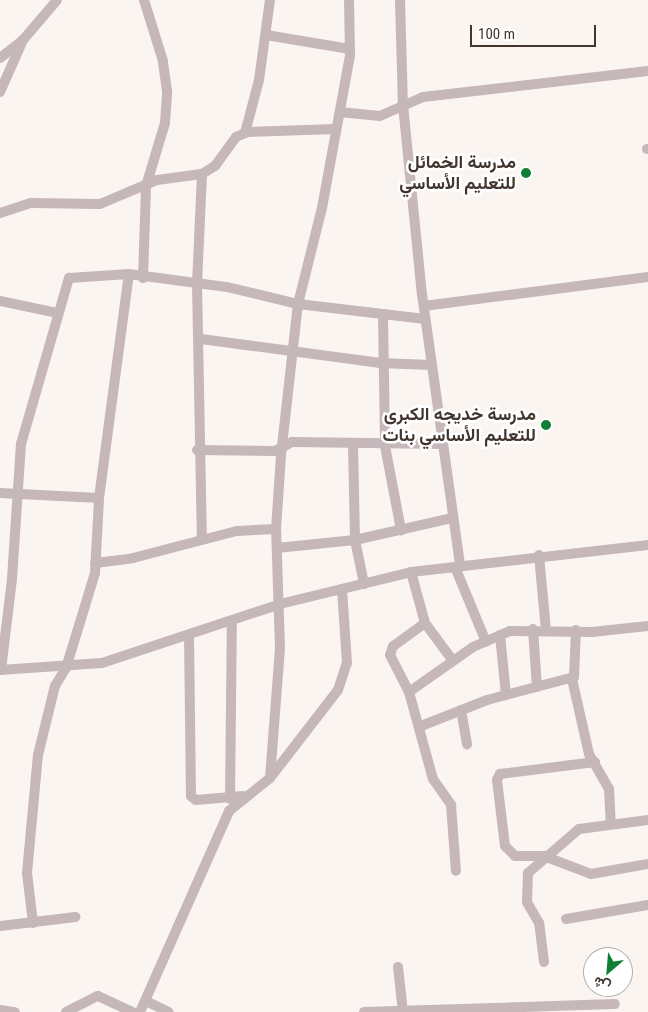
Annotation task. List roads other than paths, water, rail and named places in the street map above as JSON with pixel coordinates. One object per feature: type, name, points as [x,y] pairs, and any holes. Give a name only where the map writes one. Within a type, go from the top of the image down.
[{"type":"street","points":[[0,58],[23,40],[57,0]]},
{"type":"street","points":[[143,278],[146,186],[164,123],[167,91],[163,60],[144,0]]},
{"type":"street","points":[[0,213],[31,203],[100,204],[146,186],[202,174],[245,133],[266,35],[270,0]]},
{"type":"street","points":[[270,778],[280,604],[276,529],[283,446],[298,304],[340,112],[350,49],[349,0]]},
{"type":"street","points":[[400,0],[403,105],[425,319],[457,566],[486,642]]},
{"type":"street","points":[[266,35],[350,49]]},
{"type":"street","points":[[0,92],[23,40]]},
{"type":"street","points":[[340,112],[380,116],[403,105],[434,96],[648,71]]},
{"type":"street","points":[[245,133],[336,129]]},
{"type":"street","points":[[202,174],[197,284],[201,339],[198,450],[202,539]]},
{"type":"street","points":[[425,319],[298,304],[197,284],[143,278],[129,274],[73,275],[66,282],[57,312],[36,405],[20,444],[18,493],[0,670],[66,668],[102,663],[189,636],[280,604],[411,572],[539,555],[648,544]]},
{"type":"street","points":[[34,923],[28,873],[30,818],[38,755],[55,686],[66,668],[95,563],[99,498],[129,274]]},
{"type":"street","points":[[424,306],[648,277]]},
{"type":"street","points":[[0,301],[57,312]]},
{"type":"street","points":[[383,314],[380,364],[385,446],[400,530]]},
{"type":"street","points":[[201,339],[293,349],[380,364],[431,365]]},
{"type":"street","points":[[198,450],[275,451],[292,442],[385,446],[442,444]]},
{"type":"street","points":[[353,444],[355,540],[364,584]]},
{"type":"street","points":[[0,493],[99,498]]},
{"type":"street","points":[[277,548],[355,540],[452,518]]},
{"type":"street","points":[[95,563],[133,558],[237,530],[276,529]]},
{"type":"street","points":[[539,555],[546,630]]},
{"type":"street","points":[[411,572],[425,623],[453,661]]},
{"type":"street","points":[[140,1012],[229,811],[270,778],[338,690],[347,663],[342,589]]},
{"type":"street","points":[[230,800],[232,621]]},
{"type":"street","points":[[425,623],[391,650],[421,726],[433,779],[451,806],[456,871]]},
{"type":"street","points":[[409,692],[453,661],[500,635],[533,629],[576,630],[648,626]]},
{"type":"street","points":[[533,629],[537,687]]},
{"type":"street","points":[[421,726],[506,695],[572,679],[577,672],[576,630]]},
{"type":"street","points":[[500,635],[506,695]]},
{"type":"street","points":[[189,636],[191,796],[230,800],[247,795]]},
{"type":"street","points":[[572,679],[589,754],[596,762],[609,789],[611,824]]},
{"type":"street","points":[[461,710],[467,744]]},
{"type":"street","points":[[596,762],[507,771],[498,777],[508,850],[520,857],[544,856],[591,874],[648,864]]},
{"type":"street","points":[[544,962],[539,923],[527,902],[525,883],[528,873],[544,856],[579,829],[648,820]]},
{"type":"street","points":[[566,919],[648,906]]},
{"type":"street","points":[[0,926],[75,917]]},
{"type":"street","points":[[398,968],[403,1010]]},
{"type":"street","points":[[66,1012],[98,996],[133,1012]]},
{"type":"street","points":[[146,1000],[169,1012]]},
{"type":"street","points":[[364,1012],[615,1004]]},
{"type":"street","points":[[0,1010],[15,1012]]},
{"type":"place","name":"مدرسة الخمائل للتعليم الأساسي","points":[[526,173]]},
{"type":"place","name":"مدرسة خديجه الكبرى للتعليم الأساسي بنات","points":[[546,425]]}]
